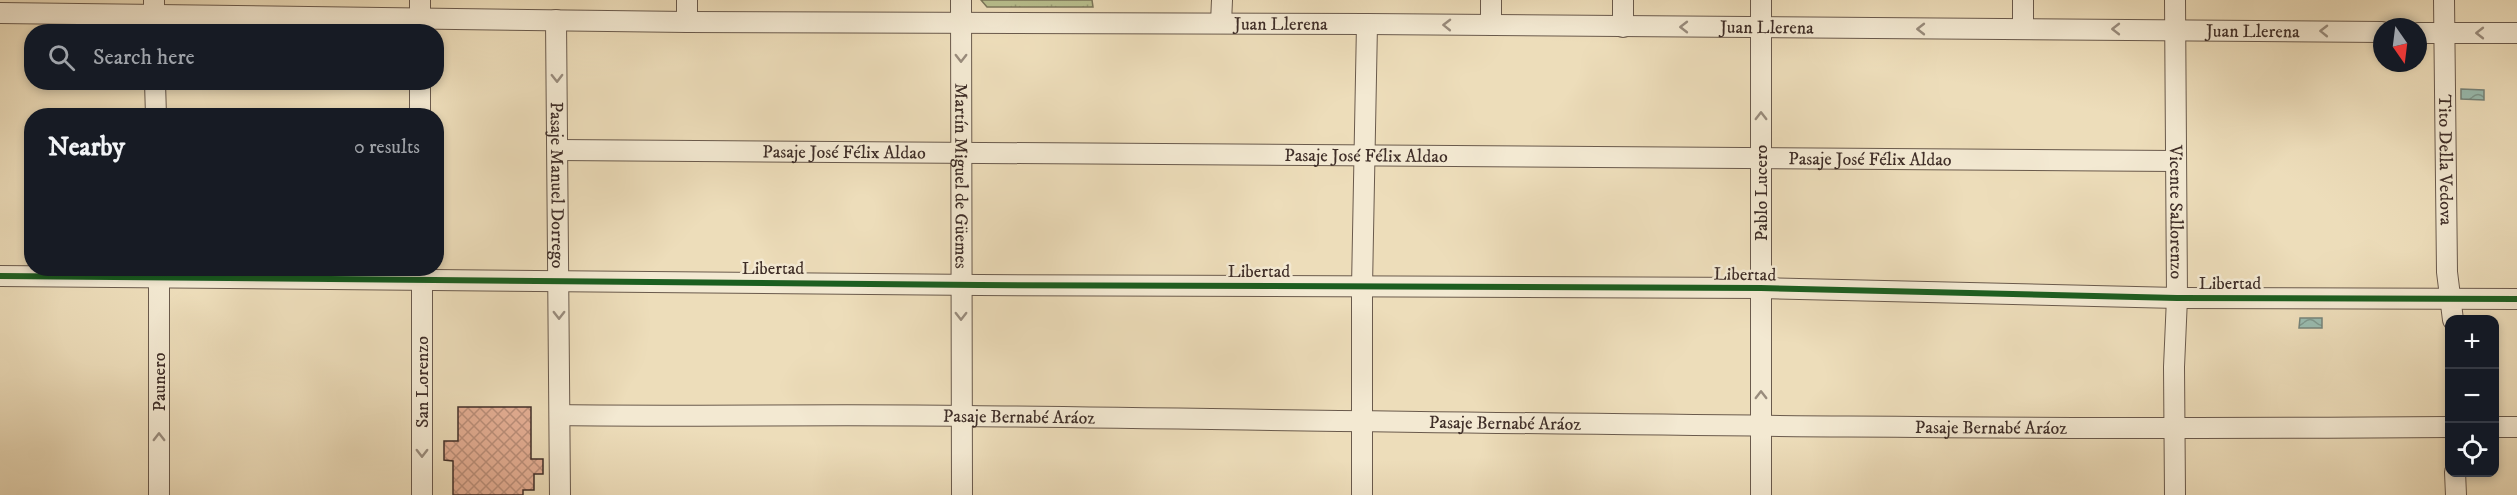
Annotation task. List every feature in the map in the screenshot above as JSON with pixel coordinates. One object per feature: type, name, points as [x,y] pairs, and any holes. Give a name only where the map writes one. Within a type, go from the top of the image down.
[{"type":"street","points":[[687,0],[687,22]]},
{"type":"street","name":"Martín Miguel de Güemes","points":[[961,0],[962,495]]},
{"type":"street","points":[[1221,23],[1222,0]]},
{"type":"street","points":[[1491,0],[1491,25]]},
{"type":"street","points":[[1623,0],[1623,27]]},
{"type":"street","name":"Pablo Lucero","points":[[1761,0],[1761,495]]},
{"type":"street","points":[[2023,0],[2023,29]]},
{"type":"street","name":"Vicente Sallorenzo","points":[[2175,0],[2177,297],[2175,495]]},
{"type":"street","name":"Tito Della Vedova","points":[[2444,0],[2447,272],[2453,315]]},
{"type":"street","name":"Juan Llerena","points":[[0,14],[420,17],[687,22],[1221,23],[2373,32]]},
{"type":"street","name":"Pasaje Manuel Dorrego","points":[[556,20],[560,495]]},
{"type":"street","points":[[1362,495],[1362,287],[1367,24]]},
{"type":"street","points":[[2427,33],[2517,33]]},
{"type":"street","points":[[155,90],[156,108]]},
{"type":"street","points":[[420,90],[420,108]]},
{"type":"street","name":"Pasaje José Félix Aldao","points":[[558,150],[2175,160]]},
{"type":"street","name":"Libertad","points":[[444,275],[559,281],[1761,288],[2177,297],[2517,299]]},
{"type":"street","name":"Libertad","points":[[0,276],[24,276]]},
{"type":"street","name":"Paunero","points":[[159,276],[159,495]]},
{"type":"street","name":"San Lorenzo","points":[[422,276],[422,495]]},
{"type":"street","name":"Pasaje Bernabé Aráoz","points":[[560,415],[962,416],[1761,427],[2445,428]]},
{"type":"street","points":[[2499,427],[2517,427]]},
{"type":"street","points":[[2455,477],[2456,495]]},
{"type":"green space","points":[[981,0],[1092,0],[1093,7],[987,7]]},
{"type":"water","points":[[2461,89],[2484,90],[2484,100],[2461,99]]},
{"type":"water","points":[[2300,318],[2322,318],[2322,328],[2299,328]]},
{"type":"building","points":[[458,407],[531,407],[531,459],[543,459],[543,474],[534,474],[534,490],[523,490],[523,495],[453,495],[453,461],[444,460],[444,441],[458,441]]},
{"type":"cycle path","points":[[0,276],[979,285],[1761,288],[2177,298],[2517,299]]}]
